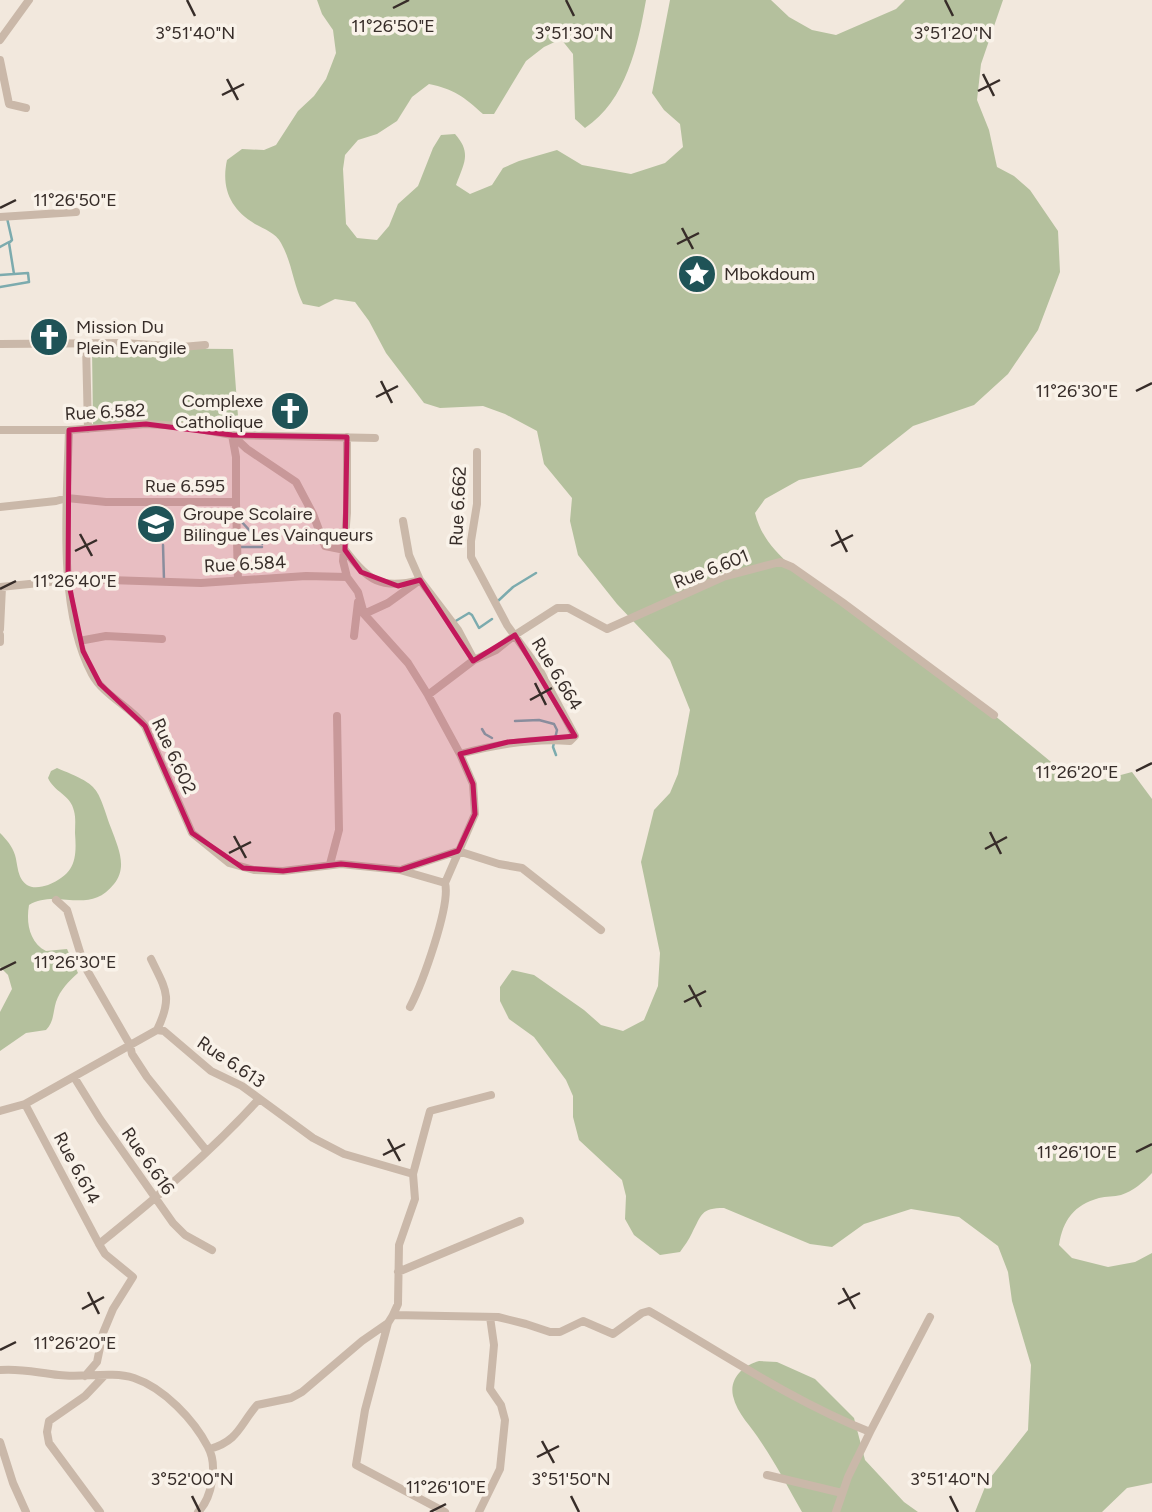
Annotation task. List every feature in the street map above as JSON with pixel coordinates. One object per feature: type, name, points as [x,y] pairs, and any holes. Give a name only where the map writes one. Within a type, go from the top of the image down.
[{"type":"street","points":[[0,40],[29,0]]},
{"type":"street","points":[[0,60],[9,104],[26,108]]},
{"type":"street","points":[[0,217],[76,212]]},
{"type":"street","points":[[0,344],[124,343],[182,348],[205,345]]},
{"type":"street","points":[[86,344],[88,429]]},
{"type":"street","name":"Rue 6.582","points":[[0,430],[69,430],[146,425],[183,426],[232,435],[247,449],[296,482],[313,514],[325,546],[345,550],[361,572],[375,580],[398,586],[420,580]]},
{"type":"street","name":"Rue 6.602","points":[[69,430],[68,580],[79,641],[93,675],[118,701],[138,716],[145,726],[192,833],[224,860],[254,870],[283,871],[330,864]]},
{"type":"street","points":[[232,435],[375,438]]},
{"type":"street","name":"Rue 6.595","points":[[0,507],[67,498],[106,502],[236,502],[236,457],[232,435]]},
{"type":"street","points":[[346,437],[343,561],[347,577],[358,592],[364,614],[408,663],[428,695],[473,784],[475,814],[445,883],[447,898],[428,965],[410,1007]]},
{"type":"street","name":"Rue 6.662","points":[[477,452],[477,504],[471,557],[514,635]]},
{"type":"street","points":[[236,502],[238,580]]},
{"type":"street","points":[[403,521],[409,555],[420,580],[458,630],[474,660]]},
{"type":"street","name":"Rue 6.601","points":[[428,695],[474,660],[496,650],[514,635],[557,608],[568,608],[601,628],[614,628],[723,578],[780,562],[792,567],[842,602],[993,715]]},
{"type":"street","name":"Rue 6.584","points":[[1,587],[68,580],[201,583],[347,577]]},
{"type":"street","points":[[364,614],[388,603],[420,580]]},
{"type":"street","points":[[0,628],[1,587]]},
{"type":"street","points":[[354,636],[358,592]]},
{"type":"street","points":[[0,635],[0,642]]},
{"type":"street","name":"Rue 6.664","points":[[460,754],[508,742],[540,739],[570,741],[575,736],[540,669],[514,635]]},
{"type":"street","points":[[79,641],[106,636],[162,639]]},
{"type":"street","points":[[337,716],[339,830],[330,864],[400,870],[445,883]]},
{"type":"street","points":[[400,870],[458,851],[522,868],[601,930]]},
{"type":"street","points":[[56,900],[67,910],[84,965],[130,1045],[132,1054],[147,1077],[206,1150]]},
{"type":"street","points":[[0,1111],[25,1104],[157,1030],[167,1010],[161,979],[150,959]]},
{"type":"street","name":"Rue 6.613","points":[[157,1030],[171,1036],[211,1071],[242,1086],[313,1138],[344,1154],[413,1174]]},
{"type":"street","name":"Rue 6.616","points":[[74,1077],[173,1223],[185,1235],[212,1250]]},
{"type":"street","points":[[446,1512],[356,1465],[365,1410],[391,1319],[398,1304],[399,1245],[415,1199],[413,1174],[430,1111],[491,1095]]},
{"type":"street","points":[[101,1242],[236,1125],[259,1099]]},
{"type":"street","name":"Rue 6.614","points":[[25,1104],[101,1242],[105,1254],[133,1277],[113,1309],[103,1333],[97,1362],[85,1376]]},
{"type":"street","points":[[398,1272],[520,1221]]},
{"type":"street","points":[[210,1449],[224,1444],[238,1434],[257,1405],[291,1398],[302,1392],[391,1319],[489,1317],[550,1332],[560,1332],[583,1321],[612,1334],[649,1311],[764,1380],[870,1432]]},
{"type":"street","points":[[479,1512],[500,1469],[505,1420],[501,1405],[490,1389],[494,1345],[489,1317]]},
{"type":"street","points":[[836,1512],[870,1432],[930,1317]]},
{"type":"street","points":[[0,1370],[23,1369],[58,1375],[119,1376],[146,1383],[181,1411],[210,1449],[213,1473],[211,1490],[206,1504],[198,1512]]},
{"type":"street","points":[[100,1512],[50,1444],[47,1432],[49,1421],[85,1396],[104,1376]]},
{"type":"street","points":[[0,1442],[26,1512]]},
{"type":"street","points":[[767,1475],[842,1493]]},
{"type":"highlighted area","points":[[146,424],[232,435],[347,437],[345,550],[361,572],[398,586],[420,580],[473,661],[515,635],[575,736],[508,742],[460,754],[473,784],[475,814],[458,851],[400,870],[341,864],[283,871],[243,868],[192,833],[145,726],[100,684],[83,651],[68,580],[69,430]]},
{"type":"green space","points":[[317,0],[646,0],[634,53],[620,88],[599,117],[585,128],[575,119],[573,54],[561,39],[544,47],[526,61],[494,114],[483,114],[458,94],[429,84],[412,97],[397,121],[377,134],[358,140],[345,155],[343,169],[346,224],[357,238],[377,240],[389,226],[398,204],[418,186],[441,135],[455,134],[463,147],[464,164],[456,185],[470,194],[492,185],[503,168],[557,150],[582,165],[631,174],[665,163],[683,147],[680,124],[664,110],[652,93],[670,0],[771,0],[789,17],[812,30],[836,35],[896,9],[905,0],[1003,0],[981,64],[977,100],[989,130],[997,167],[1014,176],[1030,190],[1058,231],[1060,272],[1038,330],[1008,374],[974,405],[913,426],[861,467],[799,480],[765,499],[755,513],[769,543],[792,567],[994,715],[1073,780],[1102,780],[1132,772],[1152,799],[1152,1173],[1138,1186],[1125,1193],[1099,1198],[1076,1209],[1063,1228],[1059,1245],[1072,1258],[1108,1267],[1135,1262],[1152,1253],[1152,1483],[1127,1488],[1102,1512],[975,1512],[987,1482],[1028,1430],[1031,1365],[1012,1301],[1008,1272],[998,1246],[959,1217],[911,1209],[864,1224],[832,1247],[810,1244],[724,1208],[703,1213],[680,1252],[660,1255],[634,1235],[625,1219],[626,1196],[622,1180],[579,1140],[573,1117],[573,1096],[566,1080],[534,1037],[509,1019],[500,1001],[500,987],[512,970],[534,975],[601,1025],[623,1031],[644,1020],[658,986],[660,953],[641,862],[654,810],[670,793],[678,774],[690,710],[670,660],[617,604],[578,555],[570,521],[572,498],[544,464],[537,431],[483,406],[440,408],[424,403],[386,353],[355,302],[335,299],[319,307],[303,304],[285,250],[279,240],[239,212],[229,197],[225,180],[227,160],[242,149],[264,150],[276,145],[298,111],[314,96],[326,79],[336,53],[333,30],[322,14]]},
{"type":"green space","points":[[92,348],[233,349],[239,430],[93,424]]},
{"type":"green space","points":[[57,768],[89,784],[99,795],[119,850],[120,871],[114,884],[94,898],[51,899],[29,905],[28,918],[32,937],[46,951],[67,949],[78,973],[60,994],[46,1030],[26,1033],[0,1051],[0,1012],[12,989],[8,975],[0,967],[0,833],[12,849],[20,875],[27,885],[48,885],[69,871],[75,851],[75,816],[70,801],[48,778],[51,771]]},
{"type":"green space","points":[[759,1361],[777,1362],[815,1379],[854,1418],[865,1460],[904,1502],[918,1512],[802,1512],[772,1459],[741,1415],[733,1396],[733,1384],[739,1373]]},
{"type":"waterway","points":[[7,218],[12,240],[9,243],[14,274]]},
{"type":"waterway","points":[[0,247],[9,242]]},
{"type":"waterway","points":[[0,275],[28,273],[29,282]]},
{"type":"waterway","points":[[0,287],[29,282]]},
{"type":"waterway","points":[[240,520],[262,544]]},
{"type":"waterway","points":[[163,545],[164,580]]},
{"type":"waterway","points":[[241,547],[262,547]]},
{"type":"waterway","points":[[498,601],[513,587],[536,573]]},
{"type":"waterway","points":[[449,625],[469,613],[479,628],[492,619]]},
{"type":"waterway","points":[[515,721],[539,720],[554,724],[557,730],[553,747],[556,755]]},
{"type":"waterway","points":[[482,729],[492,738]]},
{"type":"place","name":"Mbokdoum","points":[[697,274]]},
{"type":"place","name":"Mission Du Plein Evangile","points":[[49,337]]},
{"type":"place","name":"Complexe Catholique","points":[[290,411]]},
{"type":"place","name":"Groupe Scolaire Bilingue Les Vainqueurs","points":[[156,524]]}]
